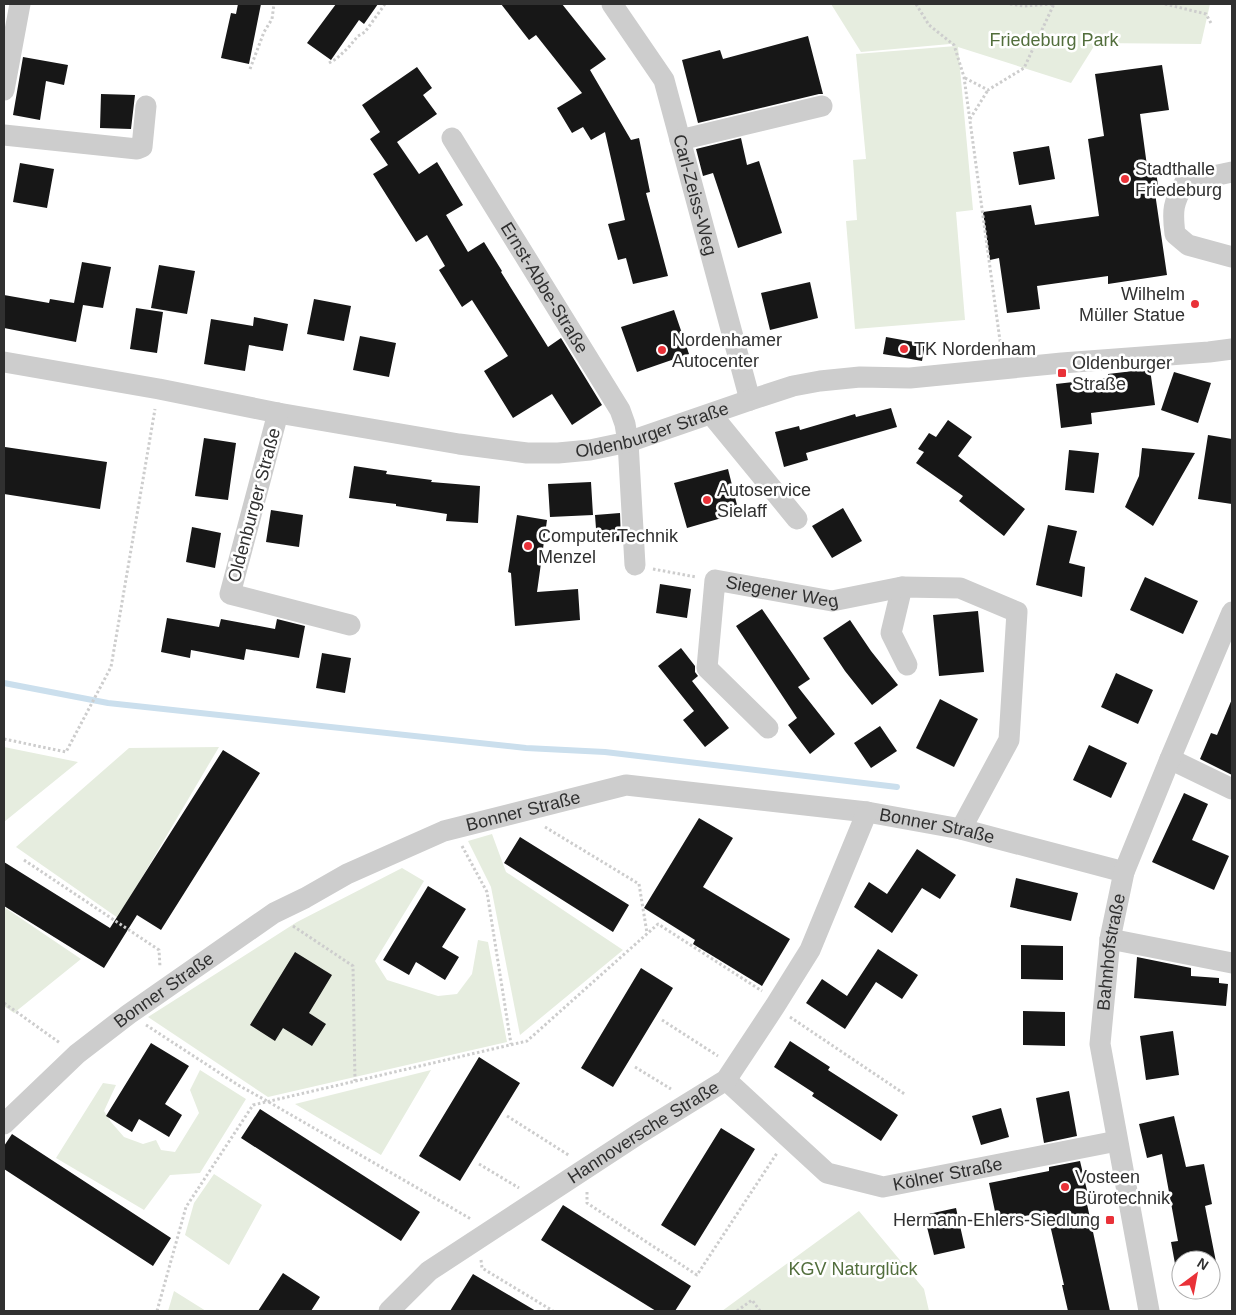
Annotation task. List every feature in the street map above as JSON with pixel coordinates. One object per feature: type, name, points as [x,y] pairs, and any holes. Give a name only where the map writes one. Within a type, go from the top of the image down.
[{"type":"street","points":[[4,90],[20,4]]},
{"type":"street","name":"Carl-Zeiss-Weg","points":[[612,4],[664,80],[750,400]]},
{"type":"street","points":[[4,135],[142,147],[146,106]]},
{"type":"street","points":[[680,140],[822,106]]},
{"type":"street","name":"Ernst-Abbe-Straße","points":[[452,138],[620,410],[628,442],[635,566]]},
{"type":"street","points":[[1232,172],[1185,182],[1176,197],[1173,215],[1175,234],[1188,245],[1232,257]]},
{"type":"street","name":"Oldenburger Straße","points":[[4,362],[159,389],[278,413],[460,444],[528,453],[558,453],[590,450],[628,442],[793,386],[820,381],[860,377],[910,378],[1232,349]]},
{"type":"street","name":"Oldenburger Straße","points":[[278,413],[230,594],[350,625]]},
{"type":"street","points":[[710,414],[797,519]]},
{"type":"street","name":"Siegener Weg","points":[[768,728],[707,668],[715,580],[832,601],[902,586],[960,588],[1017,612],[1010,740],[961,829]]},
{"type":"street","points":[[902,586],[891,633],[907,665]]},
{"type":"street","name":"Bahnhofstraße","points":[[1149,1311],[1100,1044],[1110,939],[1124,872],[1232,612]]},
{"type":"street","points":[[1170,759],[1232,788]]},
{"type":"street","name":"Bonner Straße","points":[[4,1124],[77,1054],[129,1014],[274,913],[347,874],[444,831],[626,786],[867,812],[961,829],[1124,872]]},
{"type":"street","name":"Hannoversche Straße","points":[[389,1311],[429,1272],[690,1102],[731,1073],[810,950],[867,812]]},
{"type":"street","points":[[1110,939],[1232,962]]},
{"type":"street","name":"Kölner Straße","points":[[731,1073],[788,1136],[827,1173],[883,1187],[1117,1141]]},
{"type":"path","points":[[250,69],[264,32],[272,19],[274,4]]},
{"type":"path","points":[[329,63],[336,59],[358,36],[365,32],[385,4]]},
{"type":"path","points":[[916,4],[929,25],[954,45],[964,77],[1003,369]]},
{"type":"path","points":[[970,120],[988,90],[1024,68],[1054,4],[1024,6],[1010,4]]},
{"type":"path","points":[[1165,4],[1206,14],[1212,25]]},
{"type":"path","points":[[964,77],[988,90]]},
{"type":"path","points":[[4,739],[66,752],[111,667],[159,389]]},
{"type":"path","points":[[635,566],[715,580]]},
{"type":"path","points":[[520,812],[638,884],[647,934]]},
{"type":"path","points":[[453,829],[487,892],[511,1044]]},
{"type":"path","points":[[24,860],[159,950],[162,991]]},
{"type":"path","points":[[274,913],[353,966],[355,1081]]},
{"type":"path","points":[[157,1311],[186,1207],[252,1104],[527,1041],[658,924],[906,1095]]},
{"type":"path","points":[[4,1003],[77,1054]]},
{"type":"path","points":[[129,1014],[238,1085],[268,1101],[485,1235],[482,1268],[554,1311]]},
{"type":"path","points":[[662,1020],[731,1073]]},
{"type":"path","points":[[636,1067],[690,1102]]},
{"type":"path","points":[[507,1116],[588,1167],[587,1203],[697,1275],[788,1136]]},
{"type":"path","points":[[479,1164],[538,1200]]},
{"type":"path","points":[[737,1311],[752,1300],[760,1311]]},
{"type":"green space","name":"Friedeburg Park","points":[[831,4],[1210,4],[1201,44],[1096,43],[1071,83],[958,47],[973,210],[956,212],[965,320],[855,329],[846,221],[857,220],[853,160],[866,159],[856,54],[956,46],[950,44],[861,52]]},
{"type":"green space","points":[[4,747],[78,762],[4,822]]},
{"type":"green space","points":[[219,747],[118,918],[16,847],[129,748]]},
{"type":"green space","points":[[492,834],[506,872],[623,950],[520,1035],[491,887],[468,841]]},
{"type":"green space","points":[[402,868],[424,881],[375,961],[387,980],[438,996],[457,994],[472,974],[478,940],[488,942],[507,1042],[268,1097],[148,1017],[297,922]]},
{"type":"green space","points":[[4,907],[81,959],[14,1013],[4,1006]]},
{"type":"green space","points":[[200,1070],[246,1099],[200,1173],[170,1175],[144,1210],[56,1158],[103,1083],[116,1085],[104,1111],[124,1137],[143,1144],[156,1140],[161,1150],[175,1152],[199,1113],[190,1090]]},
{"type":"green space","points":[[431,1070],[381,1155],[295,1104]]},
{"type":"green space","points":[[214,1174],[262,1205],[229,1265],[185,1235],[194,1203]]},
{"type":"green space","name":"KGV Naturglück","points":[[859,1211],[924,1289],[929,1311],[722,1311]]},
{"type":"green space","points":[[174,1291],[206,1311],[168,1311]]},
{"type":"building","points":[[238,4],[261,4],[249,64],[221,58],[231,13],[236,14]]},
{"type":"building","points":[[336,4],[378,4],[364,24],[359,20],[331,60],[307,43]]},
{"type":"building","points":[[501,4],[562,4],[606,59],[590,70],[631,140],[639,138],[650,192],[646,193],[668,276],[633,284],[626,258],[618,260],[608,224],[625,220],[605,132],[591,140],[583,127],[572,133],[557,108],[582,93],[536,35],[529,40]]},
{"type":"building","points":[[808,36],[823,94],[698,123],[682,60],[720,50],[723,59]]},
{"type":"building","points":[[23,57],[68,65],[64,85],[46,81],[40,120],[13,115]]},
{"type":"building","name":"Stadthalle Friedeburg","points":[[1162,65],[1169,110],[1140,114],[1147,166],[1155,165],[1159,192],[1155,193],[1167,275],[1108,284],[1108,276],[1037,286],[1040,309],[1007,313],[999,258],[990,260],[983,212],[1031,205],[1035,225],[1099,216],[1088,139],[1104,136],[1095,74]]},
{"type":"building","points":[[417,67],[432,88],[423,95],[437,114],[397,142],[419,174],[437,162],[463,205],[446,215],[468,252],[484,242],[548,347],[561,338],[602,405],[572,425],[552,394],[513,418],[484,371],[508,356],[472,300],[462,307],[439,270],[445,266],[427,235],[416,242],[373,174],[388,165],[370,139],[380,132],[362,105]]},
{"type":"building","points":[[101,94],[135,95],[131,129],[100,128]]},
{"type":"building","points":[[741,138],[747,165],[759,161],[782,233],[738,248],[713,173],[703,176],[696,149]]},
{"type":"building","points":[[1049,146],[1055,179],[1019,185],[1013,152]]},
{"type":"building","points":[[20,163],[54,169],[47,208],[13,202]]},
{"type":"building","points":[[82,262],[111,267],[103,308],[83,305],[76,342],[4,328],[4,295],[49,303],[50,299],[74,303]]},
{"type":"building","points":[[159,265],[195,271],[187,314],[151,308]]},
{"type":"building","points":[[810,282],[818,318],[770,330],[761,293]]},
{"type":"building","points":[[314,299],[351,306],[344,341],[307,334]]},
{"type":"building","points":[[136,308],[163,312],[157,353],[130,349]]},
{"type":"building","points":[[674,310],[689,354],[637,372],[621,327]]},
{"type":"building","points":[[254,317],[288,324],[283,351],[249,345],[245,371],[204,364],[211,319],[253,326]]},
{"type":"building","points":[[360,336],[396,343],[389,377],[353,370]]},
{"type":"building","name":"TK Nordenham","points":[[886,337],[925,344],[922,361],[883,354]]},
{"type":"building","points":[[1150,369],[1155,405],[1091,413],[1092,424],[1061,428],[1056,384],[1108,378],[1108,374]]},
{"type":"building","points":[[1174,372],[1211,383],[1198,423],[1161,410]]},
{"type":"building","points":[[891,408],[897,427],[806,453],[808,460],[784,467],[775,432],[799,426],[800,430],[855,414],[856,417]]},
{"type":"building","points":[[948,420],[972,437],[958,456],[1025,509],[1004,536],[959,501],[963,496],[916,463],[924,452],[918,449],[929,433],[936,437]]},
{"type":"building","points":[[1208,435],[1232,439],[1232,504],[1198,499]]},
{"type":"building","points":[[204,438],[236,443],[228,500],[195,496]]},
{"type":"building","points":[[5,447],[107,462],[100,509],[4,494]]},
{"type":"building","points":[[1142,448],[1195,453],[1153,526],[1125,507],[1139,476]]},
{"type":"building","points":[[1069,450],[1099,453],[1094,493],[1065,490]]},
{"type":"building","points":[[354,466],[387,471],[386,474],[432,480],[431,482],[480,486],[478,523],[446,521],[447,514],[396,506],[396,504],[349,498]]},
{"type":"building","name":"Autoservice Sielaff","points":[[728,469],[739,513],[687,528],[674,483]]},
{"type":"building","points":[[591,482],[593,515],[550,517],[548,484]]},
{"type":"building","points":[[843,508],[862,541],[832,558],[812,526]]},
{"type":"building","points":[[271,510],[303,515],[299,547],[266,542]]},
{"type":"building","points":[[620,513],[621,541],[597,542],[595,515]]},
{"type":"building","points":[[517,515],[547,520],[537,592],[578,589],[580,620],[515,626],[511,573],[508,572]]},
{"type":"building","points":[[1048,525],[1077,531],[1069,563],[1085,567],[1082,597],[1036,585]]},
{"type":"building","points":[[192,527],[221,533],[215,568],[186,562]]},
{"type":"building","points":[[1145,577],[1198,601],[1183,634],[1130,610]]},
{"type":"building","points":[[660,584],[691,589],[687,618],[656,613]]},
{"type":"building","points":[[762,609],[810,679],[798,687],[835,734],[810,754],[788,725],[797,718],[736,626]]},
{"type":"building","points":[[978,611],[984,672],[939,676],[933,615]]},
{"type":"building","points":[[167,618],[219,627],[221,619],[275,629],[277,619],[305,626],[299,658],[246,649],[244,660],[191,650],[190,658],[161,652]]},
{"type":"building","points":[[850,620],[871,651],[898,685],[872,705],[845,671],[823,638]]},
{"type":"building","points":[[681,648],[695,666],[695,672],[698,676],[692,681],[729,728],[705,747],[683,720],[694,711],[658,666]]},
{"type":"building","points":[[322,653],[351,658],[345,693],[316,688]]},
{"type":"building","points":[[1116,673],[1153,690],[1138,724],[1101,707]]},
{"type":"building","points":[[940,699],[978,719],[954,767],[916,748]]},
{"type":"building","points":[[1232,699],[1232,775],[1200,759],[1211,733],[1217,735]]},
{"type":"building","points":[[880,726],[897,751],[871,768],[854,743]]},
{"type":"building","points":[[1089,745],[1127,763],[1111,798],[1073,780]]},
{"type":"building","points":[[223,750],[260,773],[161,930],[137,915],[104,968],[4,906],[4,862],[110,928]]},
{"type":"building","points":[[1184,793],[1208,804],[1192,840],[1229,856],[1214,890],[1152,862]]},
{"type":"building","points":[[699,818],[733,838],[703,887],[790,939],[762,986],[693,944],[695,940],[644,908]]},
{"type":"building","points":[[520,837],[629,905],[613,932],[504,863]]},
{"type":"building","points":[[917,849],[956,875],[940,899],[922,888],[892,933],[854,907],[869,882],[887,894]]},
{"type":"building","points":[[1016,878],[1078,893],[1071,921],[1010,907]]},
{"type":"building","points":[[428,886],[466,909],[442,947],[459,957],[445,980],[416,962],[409,975],[383,960]]},
{"type":"building","points":[[1021,945],[1063,946],[1063,980],[1021,979]]},
{"type":"building","points":[[878,949],[918,975],[902,999],[876,982],[845,1029],[806,1003],[822,979],[847,996]]},
{"type":"building","points":[[295,952],[332,975],[309,1013],[326,1024],[312,1046],[283,1028],[275,1041],[250,1025]]},
{"type":"building","points":[[1137,957],[1191,968],[1191,976],[1219,978],[1219,983],[1228,984],[1226,1006],[1134,998]]},
{"type":"building","points":[[641,968],[673,988],[613,1087],[581,1068]]},
{"type":"building","points":[[1023,1011],[1065,1012],[1065,1046],[1023,1045]]},
{"type":"building","points":[[1173,1031],[1179,1075],[1146,1080],[1140,1036]]},
{"type":"building","points":[[790,1041],[830,1067],[828,1070],[898,1115],[881,1141],[812,1096],[814,1093],[774,1067]]},
{"type":"building","points":[[151,1043],[189,1066],[165,1104],[182,1115],[169,1137],[139,1119],[132,1132],[106,1116]]},
{"type":"building","points":[[479,1057],[520,1083],[460,1181],[419,1156]]},
{"type":"building","points":[[1069,1091],[1077,1136],[1044,1143],[1036,1098]]},
{"type":"building","points":[[1001,1108],[1009,1137],[981,1145],[972,1116]]},
{"type":"building","points":[[260,1109],[420,1212],[401,1241],[241,1138]]},
{"type":"building","points":[[1174,1116],[1186,1167],[1204,1164],[1212,1204],[1205,1206],[1214,1250],[1172,1250],[1171,1242],[1178,1241],[1162,1154],[1147,1158],[1139,1124]]},
{"type":"building","points":[[721,1128],[755,1149],[695,1246],[661,1225]]},
{"type":"building","points":[[12,1134],[171,1238],[153,1266],[4,1169],[4,1146]]},
{"type":"building","points":[[1080,1161],[1090,1203],[1087,1204],[1110,1311],[1068,1311],[1047,1212],[997,1221],[989,1183],[1049,1171],[1049,1167]]},
{"type":"building","points":[[563,1205],[691,1286],[675,1311],[656,1311],[541,1240]]},
{"type":"building","points":[[956,1208],[965,1248],[934,1255],[924,1215]]},
{"type":"building","points":[[283,1273],[320,1297],[311,1311],[258,1311]]},
{"type":"building","points":[[473,1274],[536,1311],[450,1311]]},
{"type":"waterway","points":[[4,683],[108,703],[526,748],[605,752],[897,787]]},
{"type":"place","name":"Stadthalle Friedeburg","points":[[1125,179]]},
{"type":"place","name":"Wilhelm Müller Statue","points":[[1195,304]]},
{"type":"place","name":"TK Nordenham","points":[[904,349]]},
{"type":"place","name":"Nordenhamer Autocenter","points":[[662,350]]},
{"type":"place","name":"Oldenburger Straße","points":[[1062,373]]},
{"type":"place","name":"Autoservice Sielaff","points":[[707,500]]},
{"type":"place","name":"ComputerTechnik Menzel","points":[[528,546]]},
{"type":"place","name":"Vosteen Bürotechnik","points":[[1065,1187]]},
{"type":"place","name":"Hermann-Ehlers-Siedlung","points":[[1110,1220]]}]
